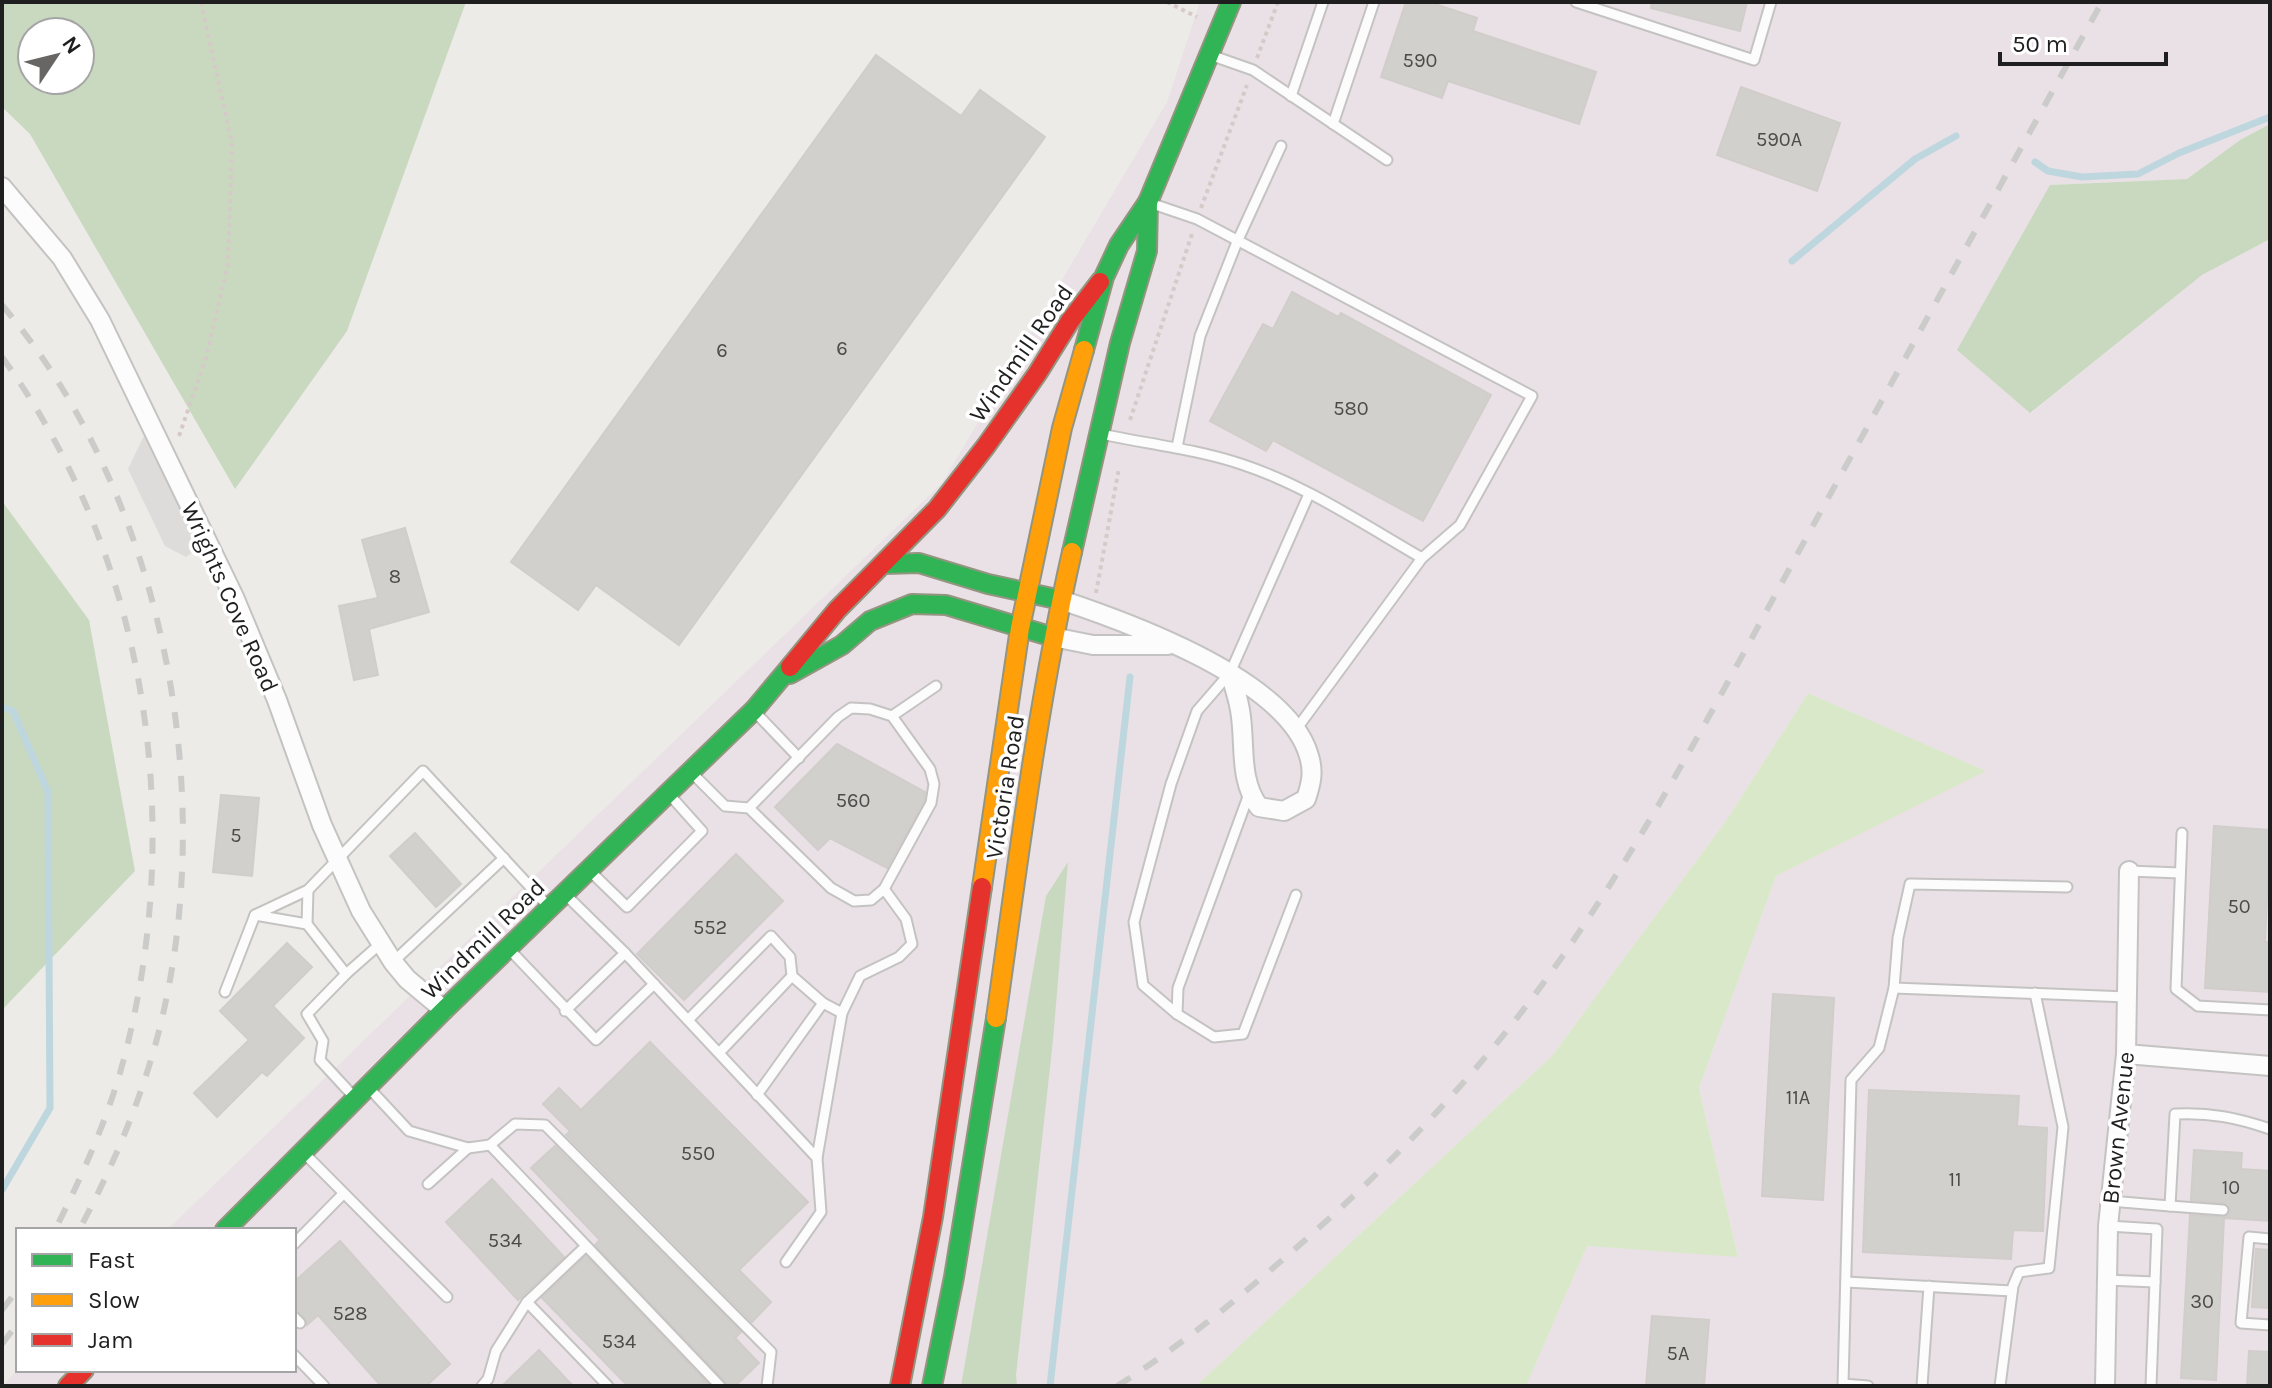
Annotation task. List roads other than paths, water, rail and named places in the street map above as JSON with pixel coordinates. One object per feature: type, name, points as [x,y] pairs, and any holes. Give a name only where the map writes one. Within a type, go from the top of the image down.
[{"type":"main road","name":"Windmill Road","points":[[227,1228],[444,1010],[754,710],[837,610],[937,509],[976,459],[1037,374],[1070,321],[1104,277],[1119,245],[1148,202],[1231,2]]},
{"type":"main road","name":"Victoria Road","points":[[932,1386],[954,1277],[992,1045],[1053,637],[1098,433],[1147,251],[1148,202]]},
{"type":"main road","name":"Victoria Road","points":[[900,1386],[933,1217],[1026,592],[1062,428],[1104,277]]},
{"type":"main road","points":[[884,564],[919,563],[988,584],[1061,600]]},
{"type":"main road","name":"Windmill Road","points":[[774,683],[842,645],[870,621],[912,604],[946,605],[1053,637]]},
{"type":"street","name":"Wrights Cove Road","points":[[2,187],[62,258],[100,320],[234,597],[336,857],[361,911],[380,944],[407,979],[444,1010]]},
{"type":"street","points":[[1061,600],[1175,645],[1230,673],[1264,697],[1290,721],[1309,755],[1312,778],[1306,799],[1284,811],[1259,807],[1249,794],[1241,749],[1240,712],[1230,673]]},
{"type":"street","points":[[1053,637],[1093,645],[1175,645]]},
{"type":"street","name":"Brown Avenue","points":[[2105,1386],[2108,1226],[2126,1054],[2129,871]]},
{"type":"street","points":[[2126,1054],[2270,1066]]},
{"type":"lane","points":[[1291,96],[1323,2]]},
{"type":"lane","points":[[1333,124],[1374,2]]},
{"type":"lane","points":[[1576,2],[1754,60],[1771,2]]},
{"type":"lane","points":[[1210,55],[1253,70],[1387,160]]},
{"type":"lane","points":[[1177,447],[1200,336],[1237,242],[1281,146]]},
{"type":"lane","points":[[1148,202],[1197,219],[1532,396],[1460,525],[1422,558],[1295,731]]},
{"type":"lane","points":[[1098,433],[1177,447],[1240,464],[1292,484],[1422,558]]},
{"type":"lane","points":[[1296,895],[1243,1034],[1214,1037],[1177,1014],[1143,985],[1134,922],[1171,784],[1197,711],[1230,673],[1309,494]]},
{"type":"lane","points":[[892,716],[936,686]]},
{"type":"lane","points":[[691,772],[725,806],[749,808],[831,888],[854,901],[871,900],[884,889],[931,803],[934,784],[930,769],[892,716],[870,709],[851,708],[838,717],[749,808]]},
{"type":"lane","points":[[754,710],[799,758]]},
{"type":"lane","points":[[225,992],[255,915],[308,890],[336,857],[423,771],[550,908]]},
{"type":"lane","points":[[589,870],[627,907],[702,831],[668,793]]},
{"type":"lane","points":[[1177,1014],[1178,988],[1249,794]]},
{"type":"lane","points":[[2182,833],[2176,989],[2198,1006],[2270,1010]]},
{"type":"lane","points":[[393,962],[504,858]]},
{"type":"lane","points":[[2129,871],[2180,873]]},
{"type":"lane","points":[[1868,1386],[1843,1384],[1851,1080],[1879,1048],[1894,988],[1898,938],[1910,884],[2067,887]]},
{"type":"lane","points":[[786,1262],[821,1212],[817,1158],[842,1013],[860,976],[899,957],[912,944],[906,919],[884,889]]},
{"type":"lane","points":[[308,890],[307,924],[346,974]]},
{"type":"lane","points":[[565,894],[625,953],[817,1158]]},
{"type":"lane","points":[[255,915],[307,924]]},
{"type":"lane","points":[[688,1020],[771,936],[790,957],[792,976],[823,1003],[842,1013]]},
{"type":"lane","points":[[380,944],[307,1014],[323,1041],[320,1060],[409,1131],[468,1148],[490,1145],[515,1124],[545,1125],[771,1352],[767,1386]]},
{"type":"lane","points":[[509,949],[596,1040],[654,984]]},
{"type":"lane","points":[[565,1011],[625,953]]},
{"type":"lane","points":[[719,1053],[792,976]]},
{"type":"lane","points":[[1894,988],[2127,997]]},
{"type":"lane","points":[[2000,1386],[2012,1291],[2019,1272],[2049,1268],[2063,1127],[2035,993]]},
{"type":"lane","points":[[757,1095],[823,1003]]},
{"type":"lane","points":[[2170,1206],[2175,1114],[2201,1112],[2235,1117],[2270,1129]]},
{"type":"lane","points":[[490,1145],[720,1386]]},
{"type":"lane","points":[[428,1184],[468,1148]]},
{"type":"lane","points":[[303,1152],[447,1297]]},
{"type":"lane","points":[[296,1242],[343,1194]]},
{"type":"lane","points":[[2110,1201],[2223,1210]]},
{"type":"lane","points":[[2108,1226],[2157,1229],[2151,1386]]},
{"type":"lane","points":[[2270,1250],[2265,1238],[2249,1237],[2241,1323],[2270,1325]]},
{"type":"lane","points":[[482,1386],[488,1379],[496,1351],[527,1302],[586,1246]]},
{"type":"lane","points":[[2106,1280],[2155,1282]]},
{"type":"lane","points":[[1846,1282],[2012,1291]]},
{"type":"lane","points":[[1922,1386],[1929,1286]]},
{"type":"lane","points":[[527,1302],[608,1386]]},
{"type":"lane","points":[[296,1357],[324,1386]]},
{"type":"waterway","points":[[2035,162],[2048,171],[2082,177],[2138,174],[2179,153],[2270,117]]},
{"type":"waterway","points":[[1792,261],[1915,159],[1956,136]]},
{"type":"waterway","points":[[1050,1386],[1130,677]]},
{"type":"waterway","points":[[2,707],[13,711],[48,792],[50,1108],[2,1190]]},
{"type":"railway","points":[[1117,1386],[1226,1307],[1363,1187],[1468,1077],[1562,957],[1629,854],[1692,747],[2102,2]]},
{"type":"railway","points":[[2,305],[60,384],[107,472],[142,567],[167,666],[180,767],[182,869],[172,968],[150,1063],[135,1106],[80,1228]]},
{"type":"railway","points":[[2,357],[52,436],[92,521],[122,610],[142,701],[152,794],[151,888],[141,981],[114,1093],[91,1153],[56,1228]]},
{"type":"railway","points":[[2,1310],[16,1292]]},
{"type":"railway","points":[[2,1344],[16,1326]]}]
